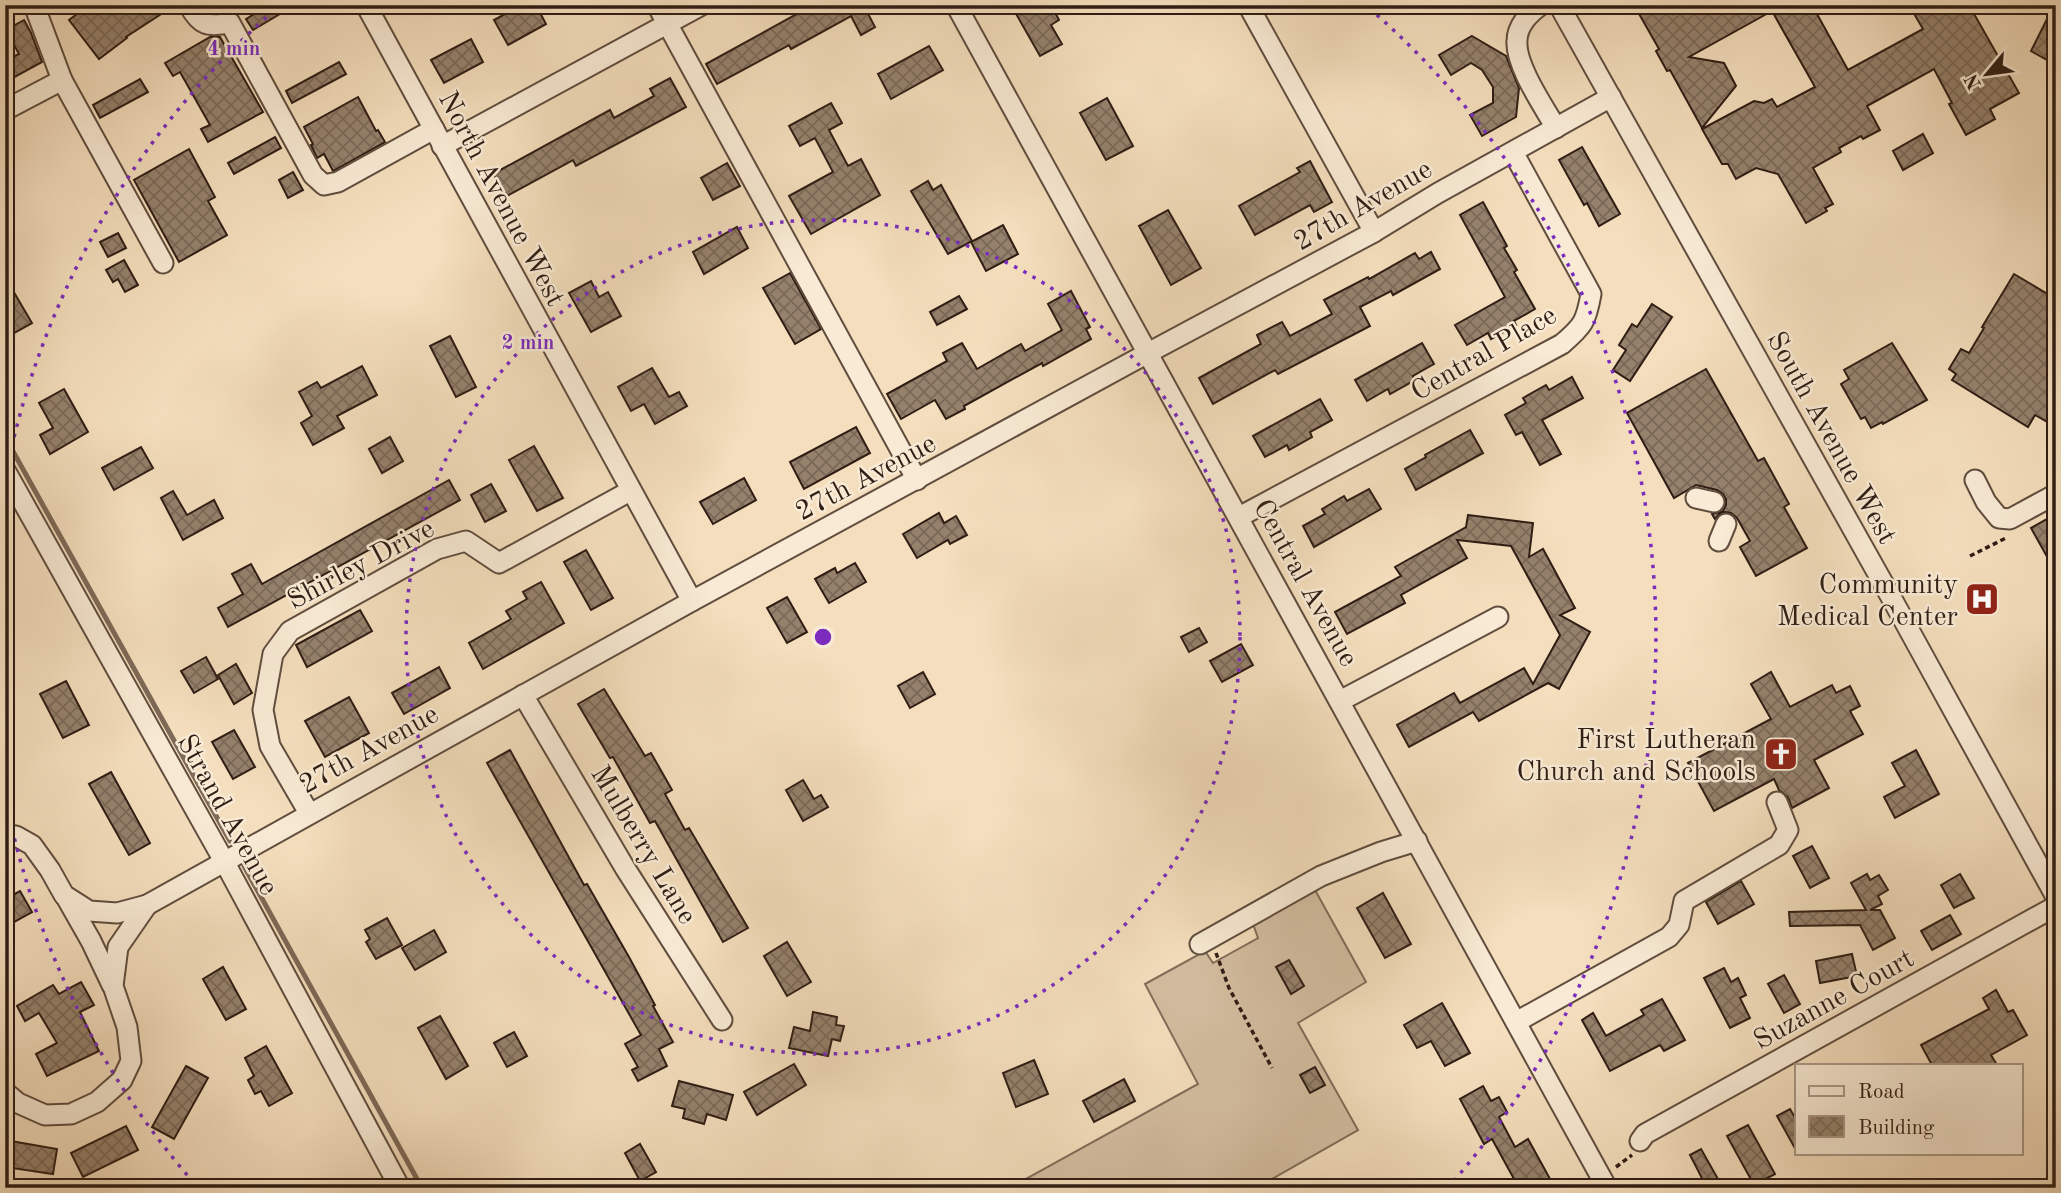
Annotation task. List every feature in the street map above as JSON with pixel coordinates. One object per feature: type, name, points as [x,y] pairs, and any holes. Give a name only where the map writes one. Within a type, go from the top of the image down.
[{"type":"street","points":[[34,5],[62,80],[163,263]]},
{"type":"street","points":[[189,5],[202,23],[214,26],[230,23],[313,175],[324,185],[338,182],[438,137],[702,5]]},
{"type":"street","points":[[657,5],[917,480]]},
{"type":"street","name":"Central Avenue","points":[[956,5],[1603,1181]]},
{"type":"street","points":[[1248,5],[1374,232]]},
{"type":"street","points":[[1541,5],[1522,24],[1517,41],[1519,58],[1556,128]]},
{"type":"street","name":"South Avenue West","points":[[1559,5],[2056,897]]},
{"type":"street","name":"North Avenue West","points":[[370,7],[438,137],[692,601]]},
{"type":"street","points":[[5,110],[62,80]]},
{"type":"street","name":"27th Avenue","points":[[64,895],[89,911],[117,913],[147,905],[692,601],[1374,232],[1438,193],[1611,97]]},
{"type":"street","name":"Central Place","points":[[1239,517],[1562,344],[1580,329],[1587,315],[1591,294],[1513,152]]},
{"type":"street","name":"Strand Avenue","points":[[5,470],[224,861],[400,1188]]},
{"type":"street","points":[[1975,480],[1999,518],[2010,519],[2056,494]]},
{"type":"street","name":"Shirley Drive","points":[[309,813],[270,746],[263,710],[273,654],[290,631],[436,549],[466,541],[499,563],[631,491]]},
{"type":"street","points":[[1340,701],[1498,617]]},
{"type":"street","name":"Mulberry Lane","points":[[523,695],[625,868],[722,1020]]},
{"type":"street","points":[[1516,1022],[1669,937],[1679,925],[1684,901],[1779,845],[1788,830],[1777,802]]},
{"type":"street","name":"27th Avenue","points":[[5,834],[16,836],[32,845],[50,870],[91,941],[113,986],[127,1027],[131,1061],[122,1080],[97,1102],[71,1114],[45,1115],[18,1103],[5,1092]]},
{"type":"street","points":[[1205,941],[1321,876],[1417,841]]},
{"type":"street","name":"27th Avenue","points":[[113,986],[118,947],[147,905]]},
{"type":"street","name":"Suzanne Court","points":[[1640,1141],[1645,1134],[2056,906]]},
{"type":"path","points":[[1970,556],[2019,530],[2010,519]]},
{"type":"path","points":[[1205,941],[1272,1068]]},
{"type":"path","points":[[1603,1181],[1632,1156],[1640,1141]]},
{"type":"shaded area","points":[[1315,890],[1366,982],[1298,1023],[1358,1130],[1256,1188],[1014,1188],[1013,1186],[1198,1084],[1145,984],[1205,951],[1213,963],[1258,938],[1253,924]]},
{"type":"building","points":[[89,5],[175,5],[126,37],[99,59],[69,20]]},
{"type":"building","points":[[269,5],[295,5],[253,30],[246,19]]},
{"type":"building","points":[[522,5],[536,5],[546,24],[508,45],[494,20]]},
{"type":"building","points":[[813,5],[871,5],[865,8],[875,27],[861,35],[851,16],[791,49],[789,45],[717,84],[706,64]]},
{"type":"building","points":[[1011,5],[1051,5],[1059,20],[1051,25],[1062,44],[1040,56]]},
{"type":"building","points":[[1634,5],[1668,5],[1673,14],[1688,5],[1812,5],[1848,70],[1923,29],[1909,5],[1969,5],[2019,93],[1990,109],[1995,119],[1966,135],[1934,69],[1867,106],[1880,130],[1863,139],[1861,136],[1839,148],[1841,152],[1813,168],[1833,204],[1825,208],[1827,211],[1806,223],[1778,174],[1756,168],[1736,179],[1728,164],[1722,164],[1702,129],[1754,101],[1764,103],[1772,99],[1777,107],[1815,87],[1772,11],[1689,57],[1724,63],[1736,86],[1702,128],[1670,70],[1667,71],[1656,51],[1659,49]]},
{"type":"building","points":[[2056,5],[2056,65],[2031,51]]},
{"type":"building","points":[[24,20],[42,62],[11,79],[5,70],[5,61],[19,54],[6,30]]},
{"type":"building","points":[[1472,36],[1506,56],[1519,88],[1516,117],[1482,136],[1470,115],[1493,103],[1493,87],[1482,70],[1471,63],[1451,75],[1439,55]]},
{"type":"building","points":[[210,37],[220,37],[263,112],[208,142],[201,129],[210,125],[180,72],[173,76],[165,63]]},
{"type":"building","points":[[471,39],[483,62],[444,83],[431,60]]},
{"type":"building","points":[[929,46],[943,70],[891,99],[878,74]]},
{"type":"building","points":[[339,62],[346,74],[292,103],[286,91]]},
{"type":"building","points":[[670,78],[686,107],[576,166],[573,160],[505,197],[493,174],[610,110],[614,118],[654,96],[650,89]]},
{"type":"building","points":[[140,79],[148,92],[100,118],[93,105]]},
{"type":"building","points":[[358,97],[385,142],[333,171],[324,154],[317,158],[304,127]]},
{"type":"building","points":[[1107,98],[1133,146],[1106,160],[1080,113]]},
{"type":"building","points":[[831,103],[842,123],[829,130],[848,166],[861,159],[880,195],[811,234],[789,196],[833,172],[815,138],[800,146],[789,126]]},
{"type":"building","points":[[1923,134],[1933,153],[1903,170],[1893,151]]},
{"type":"building","points":[[275,137],[281,148],[234,174],[228,163]]},
{"type":"building","points":[[1582,147],[1620,214],[1599,226],[1559,160]]},
{"type":"building","points":[[189,149],[215,197],[208,201],[227,235],[179,262],[134,180]]},
{"type":"building","points":[[1310,161],[1332,202],[1314,212],[1310,205],[1255,235],[1239,206],[1300,172],[1297,168]]},
{"type":"building","points":[[727,163],[740,186],[713,200],[701,178]]},
{"type":"building","points":[[293,172],[303,190],[288,198],[279,180]]},
{"type":"building","points":[[928,181],[933,190],[941,185],[972,241],[948,254],[911,191]]},
{"type":"building","points":[[1483,202],[1507,246],[1504,248],[1517,270],[1514,272],[1535,309],[1514,321],[1516,325],[1491,339],[1488,333],[1467,345],[1455,325],[1505,297],[1460,215]]},
{"type":"building","points":[[1168,210],[1201,268],[1171,285],[1139,226]]},
{"type":"building","points":[[1003,225],[1018,254],[986,271],[971,242]]},
{"type":"building","points":[[737,227],[748,248],[704,274],[693,252]]},
{"type":"building","points":[[118,233],[126,248],[108,257],[100,242]]},
{"type":"building","points":[[1431,252],[1440,269],[1393,295],[1391,291],[1360,307],[1370,326],[1278,374],[1275,370],[1213,404],[1199,378],[1261,344],[1257,335],[1282,322],[1290,336],[1332,314],[1324,300],[1415,253],[1419,259]]},
{"type":"building","points":[[124,260],[138,285],[125,292],[118,279],[113,282],[106,270]]},
{"type":"building","points":[[790,273],[821,329],[795,344],[763,288]]},
{"type":"building","points":[[2014,274],[2056,299],[2056,427],[2035,415],[2028,427],[1952,380],[1956,374],[1949,369],[1961,349],[1969,353]]},
{"type":"building","points":[[5,277],[32,323],[5,338]]},
{"type":"building","points":[[591,281],[599,297],[608,292],[621,316],[591,332],[569,293]]},
{"type":"building","points":[[1071,291],[1090,327],[1086,329],[1091,339],[964,406],[965,409],[946,419],[935,400],[901,419],[887,394],[947,361],[943,353],[962,343],[977,369],[1021,344],[1025,351],[1062,330],[1048,304]]},
{"type":"building","points":[[959,296],[967,309],[937,325],[930,312]]},
{"type":"building","points":[[1652,304],[1672,317],[1630,381],[1613,370],[1626,350],[1619,345],[1632,324],[1637,327]]},
{"type":"building","points":[[450,336],[476,387],[456,397],[430,346]]},
{"type":"building","points":[[1422,343],[1434,364],[1413,376],[1415,380],[1390,394],[1388,389],[1367,401],[1355,380]]},
{"type":"building","points":[[1892,343],[1927,400],[1871,428],[1865,417],[1861,419],[1841,384],[1849,379],[1844,370]]},
{"type":"building","points":[[362,366],[377,395],[337,416],[344,428],[313,445],[301,423],[312,416],[299,392],[317,382],[321,388]]},
{"type":"building","points":[[652,368],[669,397],[679,392],[687,406],[655,424],[644,404],[631,411],[618,387]]},
{"type":"building","points":[[1706,369],[1758,461],[1764,458],[1789,504],[1784,507],[1807,548],[1756,576],[1740,547],[1750,541],[1737,518],[1725,512],[1715,519],[1712,514],[1723,511],[1726,499],[1723,494],[1696,485],[1674,498],[1627,413]]},
{"type":"building","points":[[1572,377],[1583,398],[1542,420],[1561,454],[1540,465],[1522,432],[1516,435],[1505,415],[1526,403],[1523,398],[1546,385],[1549,390]]},
{"type":"building","points":[[64,389],[88,432],[50,454],[40,435],[53,428],[39,403]]},
{"type":"building","points":[[1320,399],[1332,420],[1310,432],[1312,437],[1289,450],[1287,445],[1265,457],[1253,436]]},
{"type":"building","points":[[856,427],[870,453],[804,489],[790,462]]},
{"type":"building","points":[[1470,430],[1483,453],[1416,490],[1405,469]]},
{"type":"building","points":[[390,437],[403,461],[382,473],[369,449]]},
{"type":"building","points":[[534,446],[563,498],[537,511],[509,460]]},
{"type":"building","points":[[141,447],[153,468],[114,490],[102,468]]},
{"type":"building","points":[[744,478],[756,500],[713,524],[700,502]]},
{"type":"building","points":[[449,480],[460,500],[228,627],[218,608],[243,594],[232,574],[251,564],[262,584]]},
{"type":"building","points":[[491,484],[506,511],[485,522],[471,495]]},
{"type":"building","points":[[1369,489],[1381,509],[1314,547],[1303,526],[1325,514],[1322,509],[1344,496],[1347,501]]},
{"type":"building","points":[[173,491],[187,515],[214,500],[223,518],[183,540],[161,498]]},
{"type":"building","points":[[939,513],[944,523],[956,516],[967,535],[950,544],[948,540],[917,558],[903,534]]},
{"type":"building","points":[[2056,514],[2056,573],[2031,528]]},
{"type":"building","points":[[1468,515],[1533,523],[1529,557],[1543,549],[1575,608],[1560,615],[1590,632],[1559,689],[1548,683],[1479,721],[1473,712],[1409,747],[1397,725],[1454,693],[1460,703],[1524,668],[1533,684],[1560,635],[1511,546],[1457,540],[1467,558],[1401,595],[1405,603],[1347,634],[1335,612],[1401,576],[1395,567],[1466,527]]},
{"type":"building","points":[[586,550],[613,598],[591,610],[564,562]]},
{"type":"building","points":[[855,563],[866,582],[829,603],[815,579],[835,568],[837,573]]},
{"type":"building","points":[[541,582],[564,623],[483,669],[469,643],[511,619],[506,611],[527,599],[523,592]]},
{"type":"building","points":[[787,597],[807,632],[787,643],[767,608]]},
{"type":"building","points":[[360,610],[372,631],[307,667],[296,645]]},
{"type":"building","points":[[1199,628],[1207,642],[1189,652],[1181,637]]},
{"type":"building","points":[[1241,644],[1253,665],[1222,682],[1210,661]]},
{"type":"building","points":[[206,657],[218,679],[194,693],[181,671]]},
{"type":"building","points":[[236,664],[252,693],[234,704],[218,675]]},
{"type":"building","points":[[439,667],[450,688],[404,714],[392,693]]},
{"type":"building","points":[[923,672],[935,694],[910,708],[898,686]]},
{"type":"building","points":[[1771,672],[1790,707],[1832,685],[1836,693],[1850,686],[1860,706],[1850,711],[1863,734],[1814,760],[1829,788],[1792,808],[1788,797],[1779,790],[1774,779],[1714,811],[1688,763],[1771,719],[1751,684]]},
{"type":"building","points":[[66,681],[89,725],[63,738],[40,694]]},
{"type":"building","points":[[604,689],[645,756],[651,753],[672,790],[665,794],[685,830],[689,828],[748,928],[723,942],[655,821],[650,823],[613,757],[610,758],[578,704]]},
{"type":"building","points":[[349,697],[369,733],[325,757],[305,721]]},
{"type":"building","points":[[234,730],[255,767],[233,779],[212,742]]},
{"type":"building","points":[[510,750],[584,885],[587,884],[629,957],[673,1042],[659,1049],[667,1066],[638,1081],[632,1070],[638,1067],[625,1044],[641,1035],[487,763]]},
{"type":"building","points":[[1916,750],[1939,794],[1895,818],[1884,797],[1905,786],[1892,763]]},
{"type":"building","points":[[111,772],[150,843],[129,855],[89,784]]},
{"type":"building","points":[[803,780],[814,799],[821,795],[828,807],[803,821],[786,790]]},
{"type":"building","points":[[1812,846],[1829,878],[1810,888],[1793,856]]},
{"type":"building","points":[[1867,874],[1870,880],[1879,875],[1888,890],[1878,896],[1882,904],[1870,910],[1880,910],[1895,938],[1873,950],[1860,925],[1790,926],[1789,912],[1866,910],[1851,883]]},
{"type":"building","points":[[1960,874],[1974,898],[1954,908],[1941,885]]},
{"type":"building","points":[[1741,881],[1754,904],[1718,924],[1706,902]]},
{"type":"building","points":[[20,891],[32,912],[5,927],[5,899]]},
{"type":"building","points":[[1383,893],[1411,944],[1385,958],[1357,908]]},
{"type":"building","points":[[1950,915],[1961,934],[1932,950],[1921,931]]},
{"type":"building","points":[[387,918],[402,945],[376,959],[366,942],[370,939],[365,930]]},
{"type":"building","points":[[434,930],[446,952],[415,970],[402,948]]},
{"type":"building","points":[[787,942],[811,982],[787,996],[764,956]]},
{"type":"building","points":[[1852,954],[1857,976],[1820,983],[1816,961]]},
{"type":"building","points":[[1289,960],[1304,986],[1291,994],[1276,967]]},
{"type":"building","points":[[223,967],[246,1009],[226,1020],[203,979]]},
{"type":"building","points":[[1724,968],[1731,982],[1738,978],[1746,995],[1740,998],[1750,1018],[1730,1028],[1704,978]]},
{"type":"building","points":[[1784,975],[1800,1004],[1784,1013],[1768,984]]},
{"type":"building","points":[[81,982],[94,1005],[80,1012],[99,1051],[47,1076],[36,1054],[57,1043],[39,1013],[25,1021],[17,1006],[53,985],[59,994]]},
{"type":"building","points":[[1996,990],[2008,1012],[2013,1010],[2027,1035],[1991,1055],[1996,1064],[1931,1064],[1921,1045],[1989,1009],[1983,998]]},
{"type":"building","points":[[1662,999],[1685,1040],[1664,1051],[1660,1045],[1610,1071],[1582,1020],[1593,1013],[1606,1036],[1644,1015],[1641,1010]]},
{"type":"building","points":[[1442,1003],[1470,1053],[1445,1066],[1431,1041],[1417,1048],[1404,1025]]},
{"type":"building","points":[[813,1012],[837,1017],[836,1025],[844,1026],[840,1041],[832,1039],[828,1056],[789,1048],[794,1027],[810,1031]]},
{"type":"building","points":[[440,1016],[468,1066],[446,1079],[418,1028]]},
{"type":"building","points":[[514,1032],[527,1056],[507,1067],[494,1043]]},
{"type":"building","points":[[266,1046],[292,1093],[269,1106],[261,1091],[255,1094],[248,1080],[254,1076],[245,1058]]},
{"type":"building","points":[[1034,1060],[1048,1094],[1016,1107],[1003,1073]]},
{"type":"building","points":[[794,1064],[806,1085],[757,1115],[744,1092]]},
{"type":"building","points":[[186,1066],[208,1078],[174,1139],[152,1127]]},
{"type":"building","points":[[1315,1067],[1325,1085],[1310,1093],[1300,1075]]},
{"type":"building","points":[[1124,1079],[1135,1101],[1094,1122],[1083,1101]]},
{"type":"building","points":[[679,1081],[733,1095],[726,1120],[707,1114],[704,1124],[683,1118],[685,1109],[672,1106]]},
{"type":"building","points":[[1483,1086],[1491,1101],[1499,1097],[1507,1112],[1499,1117],[1515,1147],[1528,1139],[1555,1188],[1519,1188],[1492,1139],[1484,1144],[1460,1099]]},
{"type":"building","points":[[1790,1109],[1795,1118],[1795,1148],[1777,1116]]},
{"type":"building","points":[[1748,1125],[1775,1174],[1754,1185],[1727,1136]]},
{"type":"building","points":[[126,1126],[138,1150],[83,1177],[71,1153]]},
{"type":"building","points":[[5,1140],[57,1149],[53,1174],[5,1167]]},
{"type":"building","points":[[640,1144],[656,1172],[640,1181],[625,1153]]},
{"type":"building","points":[[1701,1149],[1723,1188],[1707,1188],[1690,1155]]},
{"type":"waterway","points":[[5,437],[230,841]]},
{"type":"waterway","points":[[244,866],[422,1188]]},
{"type":"place","name":"Community Medical Center","points":[[1982,599]]},
{"type":"place","name":"First Lutheran Church and Schools","points":[[1781,754]]}]
